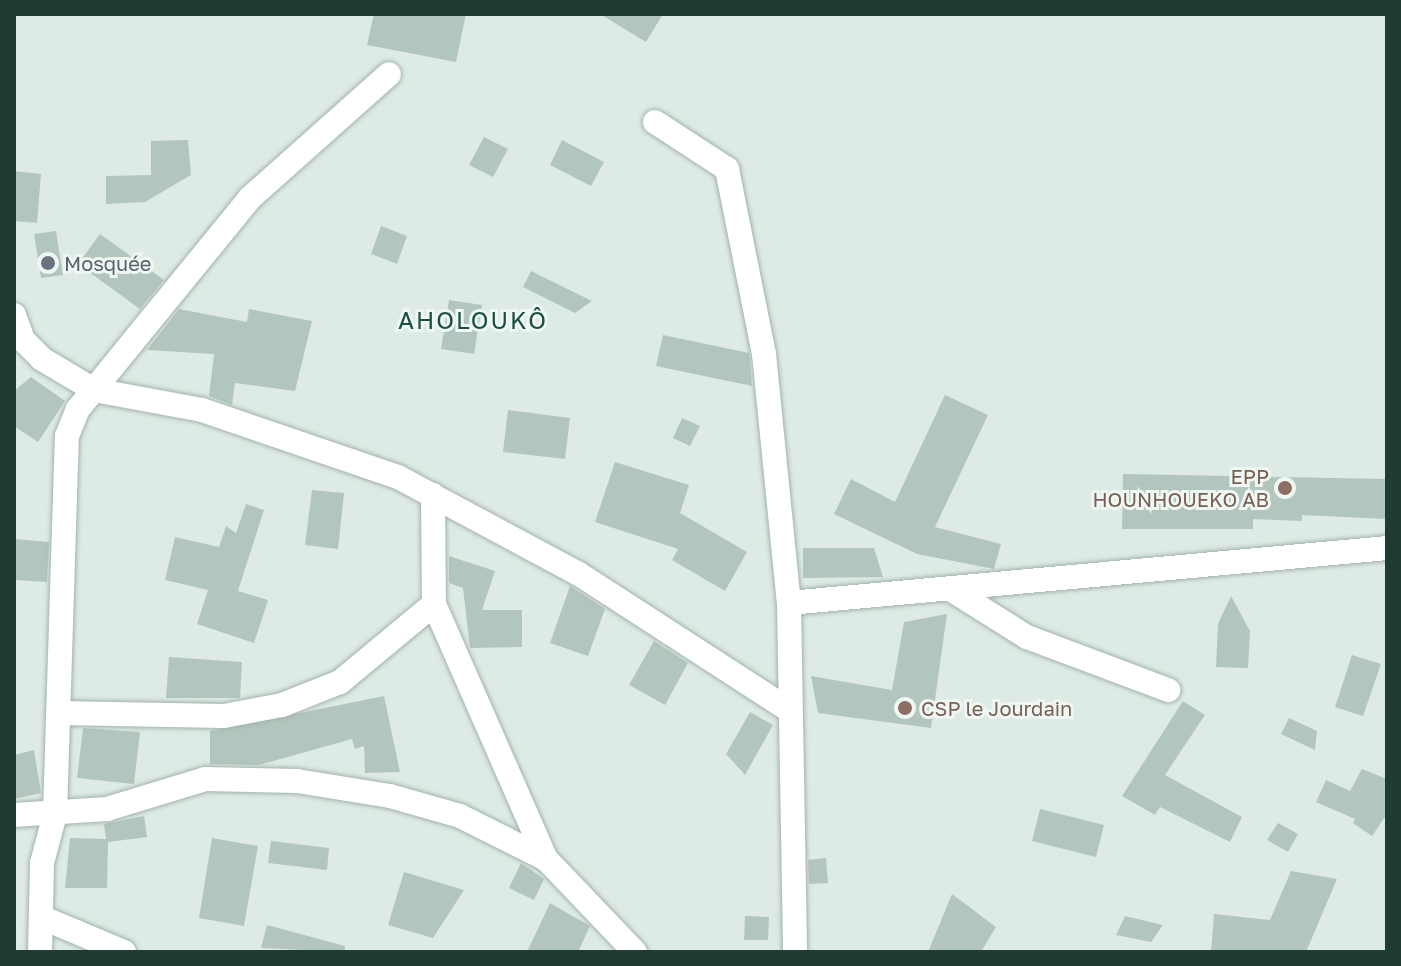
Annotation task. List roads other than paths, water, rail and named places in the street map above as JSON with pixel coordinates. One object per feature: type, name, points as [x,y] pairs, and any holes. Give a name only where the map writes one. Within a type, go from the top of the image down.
[{"type":"street","points":[[40,952],[42,863],[55,814],[61,457],[78,409],[250,198],[389,74]]},
{"type":"street","points":[[655,122],[727,169],[764,354],[789,603],[795,952]]},
{"type":"street","points":[[14,315],[23,340],[42,359],[94,390],[202,410],[398,477],[579,574],[789,710]]},
{"type":"street","points":[[433,495],[434,604],[546,859]]},
{"type":"street","points":[[789,603],[1387,548]]},
{"type":"street","points":[[952,590],[1027,637],[1168,690]]},
{"type":"street","points":[[58,713],[224,716],[282,705],[340,682],[434,604]]},
{"type":"street","points":[[14,815],[107,809],[205,779],[297,781],[390,796],[460,816],[546,859],[635,952]]},
{"type":"street","points":[[43,918],[124,952]]},
{"type":"place","name":"Mosquée","points":[[48,263]]},
{"type":"place","name":"EPP HOUNHOUEKO AB","points":[[1285,488]]},
{"type":"place","name":"CSP le Jourdain","points":[[905,708]]},
{"type":"district","name":"AHOLOUKÔ","points":[[473,320]]}]
